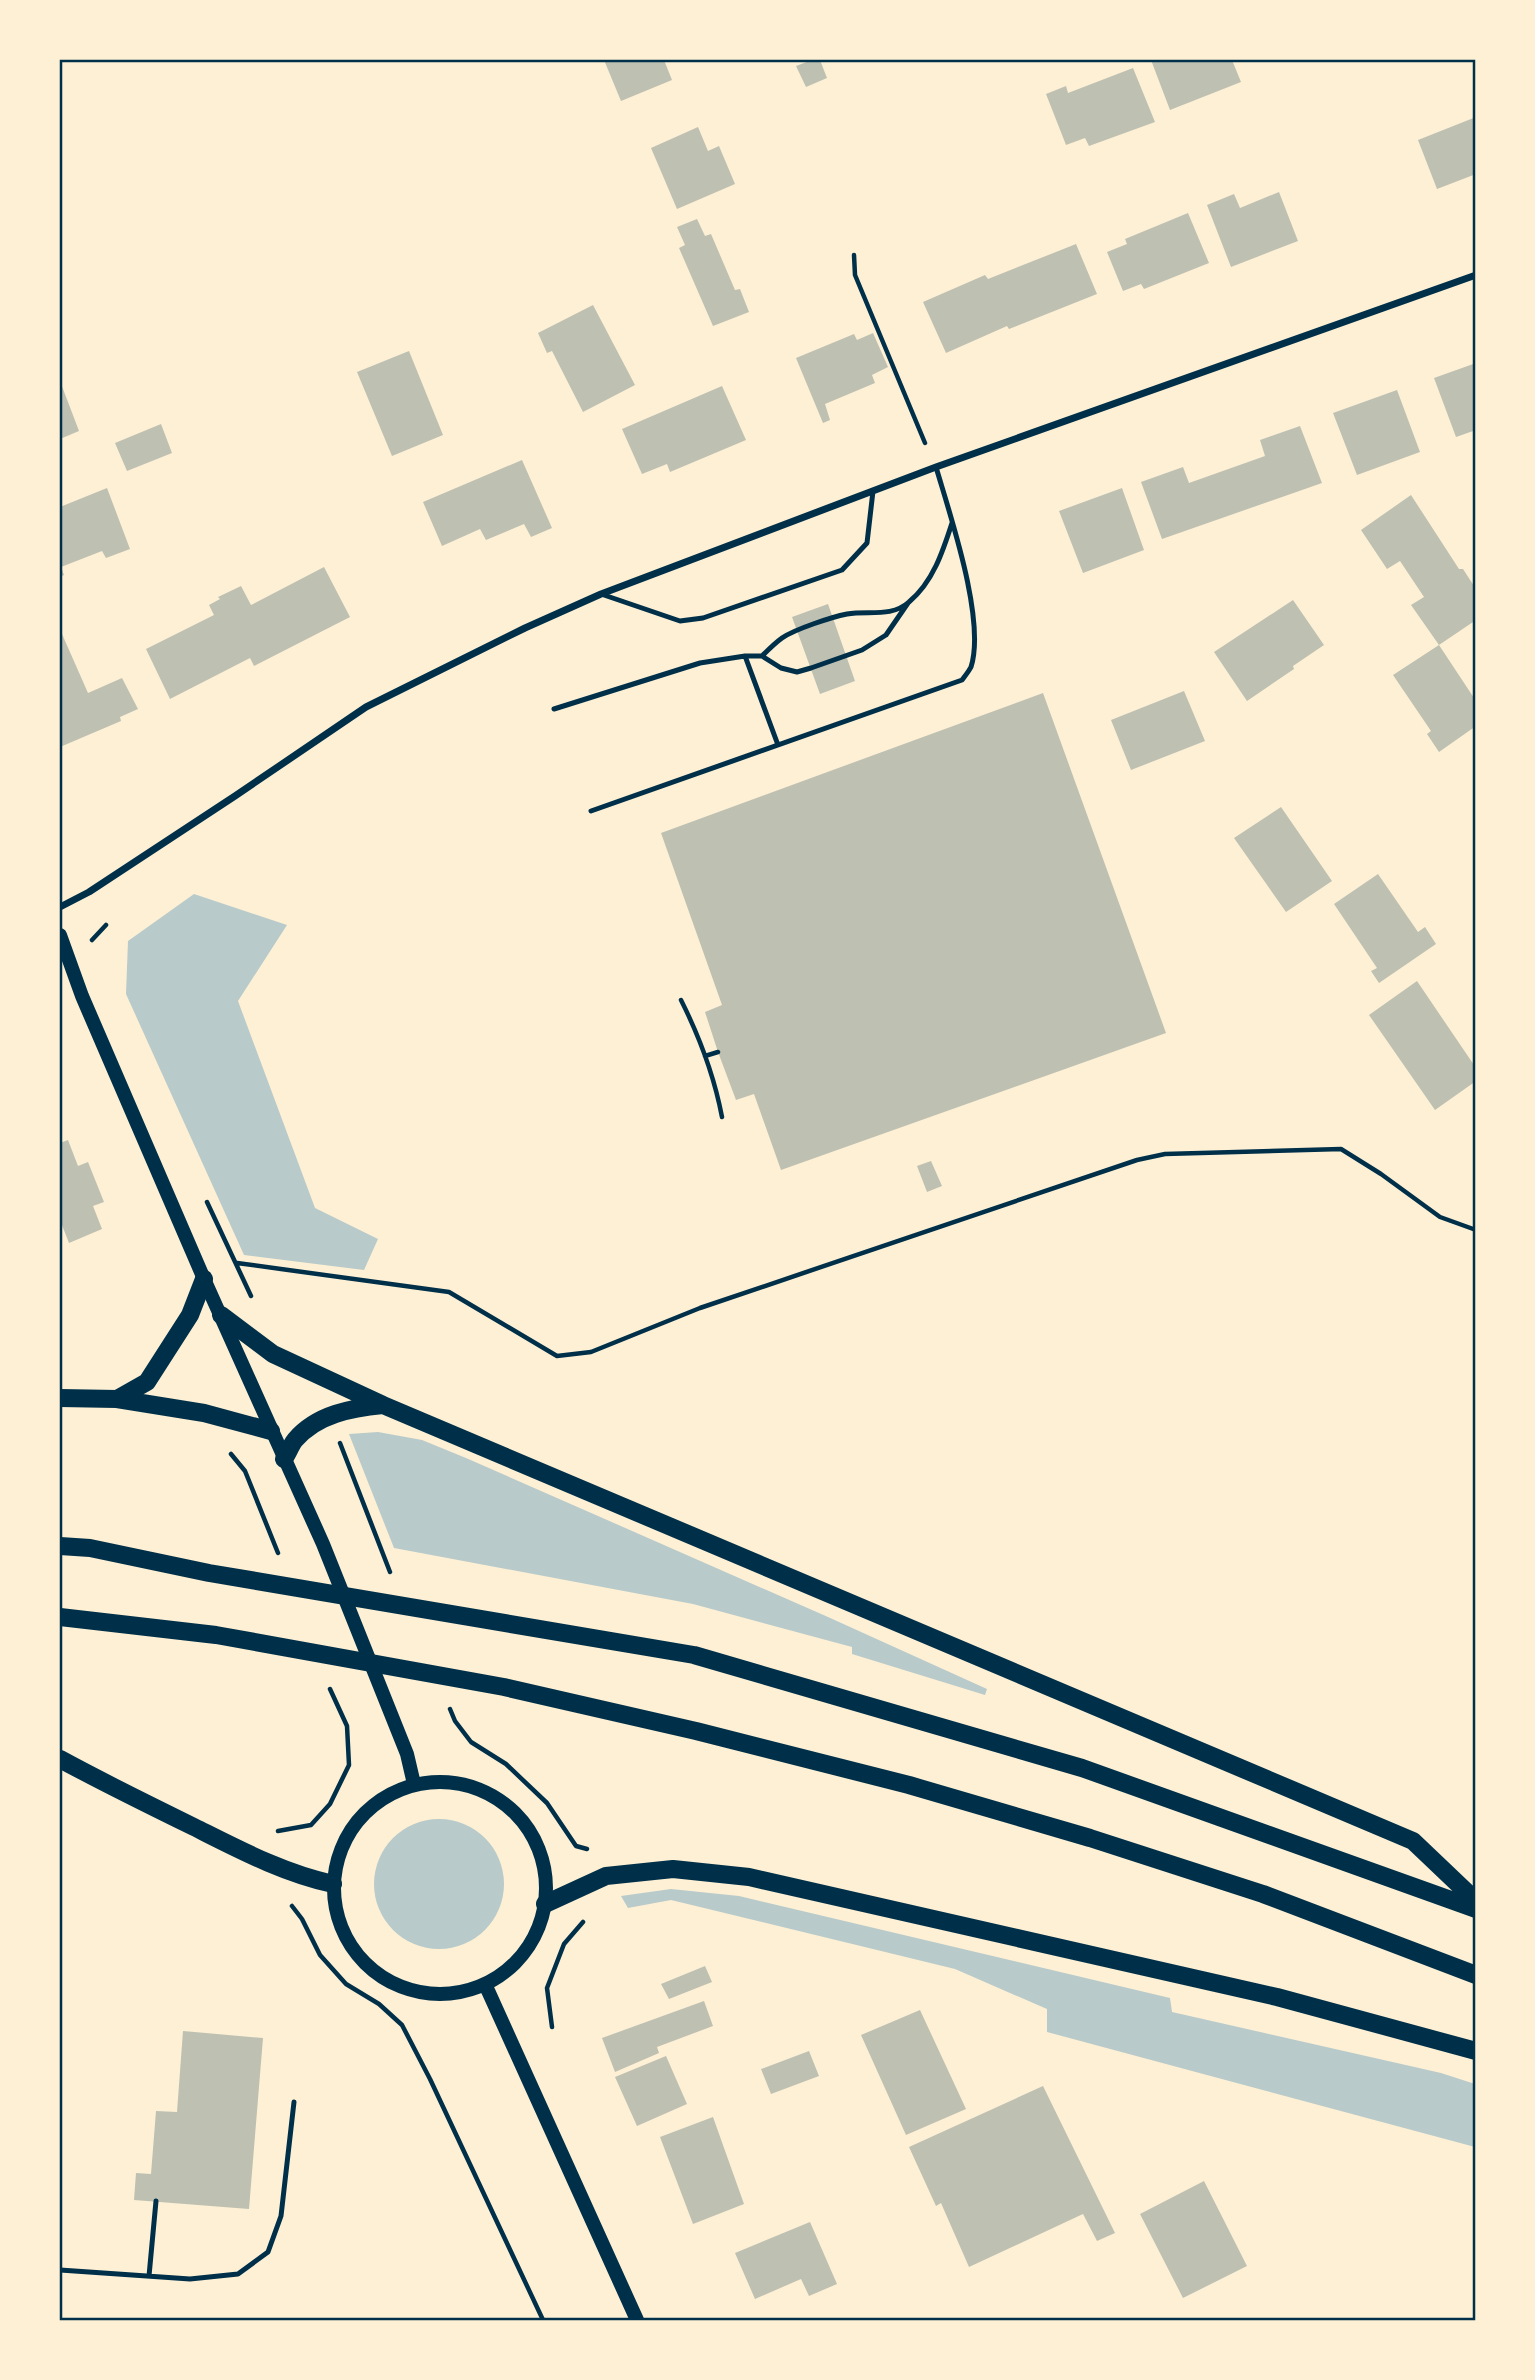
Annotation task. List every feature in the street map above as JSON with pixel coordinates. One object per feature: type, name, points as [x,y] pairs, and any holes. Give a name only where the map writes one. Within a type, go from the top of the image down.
[{"type":"main road","points":[[60,935],[82,996],[204,1279],[323,1544],[396,1724],[414,1784]]},
{"type":"main road","points":[[117,1399],[148,1382],[190,1315],[204,1279]]},
{"type":"main road","points":[[220,1315],[273,1354],[383,1405],[1413,1841],[1475,1901]]},
{"type":"main road","points":[[60,1398],[117,1399],[204,1413],[271,1431]]},
{"type":"main road","points":[[284,1459],[295,1440],[317,1422],[351,1408],[383,1405]]},
{"type":"main road","points":[[60,1546],[90,1548],[209,1573],[694,1656],[1068,1764],[1475,1909]]},
{"type":"main road","points":[[60,1617],[242,1640],[504,1687],[696,1731],[909,1785],[1090,1838],[1263,1894],[1475,1975]]},
{"type":"main road","points":[[60,1759],[116,1790],[267,1864],[333,1884]]},
{"type":"main road","points":[[454,1781],[486,1791],[514,1811],[534,1838],[545,1870],[545,1904],[534,1937],[514,1965],[485,1984],[450,1994],[414,1991],[381,1977],[354,1952],[337,1919],[333,1884],[340,1848],[359,1817],[387,1795],[414,1784],[454,1781]]},
{"type":"main road","points":[[545,1904],[606,1876],[673,1869],[749,1877],[1277,1997],[1475,2051]]},
{"type":"main road","points":[[485,1984],[637,2320]]},
{"type":"street","points":[[60,906],[89,892],[366,707],[524,628],[601,594],[936,467],[1475,275]]},
{"type":"lane","points":[[591,811],[962,680],[971,668],[974,646],[972,605],[953,523],[936,467]]},
{"type":"lane","points":[[601,594],[680,621],[703,618],[842,570],[867,543],[873,491]]},
{"type":"lane","points":[[554,709],[700,663],[762,656],[781,668],[797,672],[862,650],[886,635],[932,574],[953,523]]},
{"type":"lane","points":[[762,656],[783,637],[832,618],[850,613],[879,614],[908,603]]},
{"type":"lane","points":[[745,656],[778,745]]},
{"type":"lane","points":[[60,2270],[190,2279],[238,2274],[268,2252],[281,2216],[294,2102]]},
{"type":"lane","points":[[149,2276],[156,2201]]},
{"type":"path","points":[[854,255],[855,275],[936,467]]},
{"type":"path","points":[[681,1000],[695,1028],[715,1082],[722,1116]]},
{"type":"path","points":[[705,1056],[718,1052]]},
{"type":"path","points":[[237,1263],[449,1292],[557,1356],[591,1352],[700,1308],[1137,1160],[1165,1154],[1341,1149],[1440,1217],[1475,1230]]},
{"type":"path","points":[[337,1434],[380,1550]]},
{"type":"path","points":[[229,1452],[245,1471],[270,1533]]},
{"type":"path","points":[[278,1831],[312,1825],[330,1804],[349,1765],[346,1726],[334,1699]]},
{"type":"path","points":[[455,1721],[471,1742],[506,1764],[547,1803],[576,1846],[595,1851]]},
{"type":"path","points":[[288,1901],[302,1919],[320,1955],[346,1984],[379,2004],[402,2025],[543,2320]]},
{"type":"path","points":[[552,2027],[547,1988],[564,1944],[587,1917]]},
{"type":"shaded area","points":[[194,894],[287,925],[238,1001],[315,1208],[378,1239],[364,1270],[244,1255],[126,994],[128,941]]},
{"type":"shaded area","points":[[378,1432],[422,1440],[466,1458],[987,1689],[985,1695],[852,1654],[852,1647],[693,1604],[394,1548],[349,1434]]},
{"type":"shaded area","points":[[439,1819],[464,1824],[485,1838],[499,1859],[504,1884],[499,1909],[485,1930],[464,1944],[439,1949],[414,1944],[393,1930],[379,1909],[374,1884],[379,1859],[393,1838],[414,1824]]},
{"type":"shaded area","points":[[671,1889],[739,1896],[1170,1998],[1172,2012],[1441,2073],[1475,2084],[1475,2147],[1047,2032],[1047,2009],[955,1969],[671,1900],[628,1908],[621,1896]]},
{"type":"building","points":[[604,60],[664,60],[672,80],[621,101]]},
{"type":"building","points":[[820,60],[827,78],[806,87],[796,66]]},
{"type":"building","points":[[1151,60],[1232,60],[1241,82],[1170,110]]},
{"type":"building","points":[[1133,68],[1155,122],[1089,146],[1085,138],[1066,145],[1046,94],[1066,86],[1068,93]]},
{"type":"building","points":[[1476,117],[1476,174],[1437,189],[1418,140]]},
{"type":"building","points":[[698,127],[708,151],[719,146],[735,184],[677,209],[651,148]]},
{"type":"building","points":[[1279,192],[1298,241],[1231,267],[1207,205],[1234,194],[1240,208]]},
{"type":"building","points":[[1188,213],[1209,263],[1144,289],[1141,284],[1123,291],[1107,252],[1127,244],[1125,239]]},
{"type":"building","points":[[697,219],[705,236],[711,234],[735,290],[740,289],[749,312],[713,326],[679,248],[685,245],[677,227]]},
{"type":"building","points":[[1076,244],[1097,294],[1009,329],[1007,326],[946,353],[923,302],[985,275],[988,279]]},
{"type":"building","points":[[593,305],[635,385],[583,412],[552,351],[547,353],[538,333]]},
{"type":"building","points":[[873,333],[888,367],[872,375],[875,383],[825,404],[830,420],[823,423],[796,358],[854,334],[857,340]]},
{"type":"building","points":[[409,351],[443,435],[392,456],[357,372]]},
{"type":"building","points":[[1476,363],[1476,430],[1456,437],[1434,378]]},
{"type":"building","points":[[60,381],[79,431],[60,439]]},
{"type":"building","points":[[722,386],[746,440],[670,472],[667,464],[642,474],[622,429]]},
{"type":"building","points":[[1397,390],[1420,452],[1357,475],[1333,413]]},
{"type":"building","points":[[161,424],[172,453],[127,471],[115,443]]},
{"type":"building","points":[[1300,426],[1322,483],[1162,539],[1141,482],[1183,467],[1189,483],[1265,456],[1260,440]]},
{"type":"building","points":[[522,460],[552,528],[531,537],[524,524],[486,540],[480,529],[442,546],[423,502]]},
{"type":"building","points":[[107,488],[130,549],[106,558],[102,551],[61,567],[64,575],[60,577],[60,507]]},
{"type":"building","points":[[1122,488],[1144,550],[1083,573],[1059,511]]},
{"type":"building","points":[[1411,495],[1459,569],[1463,569],[1476,589],[1476,620],[1439,645],[1411,605],[1424,597],[1400,561],[1387,569],[1361,530]]},
{"type":"building","points":[[324,567],[350,617],[254,666],[250,658],[170,699],[146,649],[214,615],[209,605],[220,599],[218,597],[241,586],[251,605]]},
{"type":"building","points":[[1293,600],[1324,645],[1247,701],[1214,652]]},
{"type":"building","points":[[828,604],[855,681],[820,694],[792,617]]},
{"type":"building","points":[[62,634],[88,693],[122,678],[138,709],[120,717],[121,721],[60,747],[60,635]]},
{"type":"building","points":[[1439,645],[1476,701],[1476,726],[1439,752],[1427,734],[1431,731],[1393,675]]},
{"type":"building","points":[[1184,691],[1205,741],[1131,770],[1111,720]]},
{"type":"building","points":[[1043,693],[1166,1033],[781,1170],[754,1094],[736,1100],[718,1052],[705,1012],[722,1005],[661,833]]},
{"type":"building","points":[[1281,807],[1332,881],[1286,912],[1234,838]]},
{"type":"building","points":[[1378,874],[1418,932],[1425,927],[1436,944],[1379,983],[1371,971],[1377,968],[1334,904]]},
{"type":"building","points":[[1417,981],[1476,1068],[1476,1081],[1435,1110],[1369,1015]]},
{"type":"building","points":[[68,1140],[78,1166],[88,1162],[104,1202],[93,1206],[102,1229],[69,1243],[60,1220],[60,1143]]},
{"type":"building","points":[[931,1161],[942,1186],[927,1192],[917,1166]]},
{"type":"building","points":[[705,1966],[712,1982],[669,1999],[661,1984]]},
{"type":"building","points":[[704,2001],[713,2026],[657,2047],[659,2053],[615,2072],[602,2038]]},
{"type":"building","points":[[920,2010],[966,2109],[906,2135],[861,2035]]},
{"type":"building","points":[[183,2031],[263,2038],[249,2209],[134,2200],[136,2173],[151,2174],[156,2111],[177,2112]]},
{"type":"building","points":[[809,2051],[819,2076],[771,2094],[761,2069]]},
{"type":"building","points":[[666,2056],[687,2104],[637,2126],[615,2077]]},
{"type":"building","points":[[1043,2086],[1115,2233],[1097,2241],[1083,2214],[969,2267],[941,2203],[936,2206],[909,2147]]},
{"type":"building","points":[[713,2117],[744,2204],[693,2224],[660,2137]]},
{"type":"building","points":[[1204,2181],[1247,2266],[1183,2298],[1140,2214]]},
{"type":"building","points":[[810,2222],[837,2284],[809,2296],[801,2279],[755,2299],[735,2253]]}]
